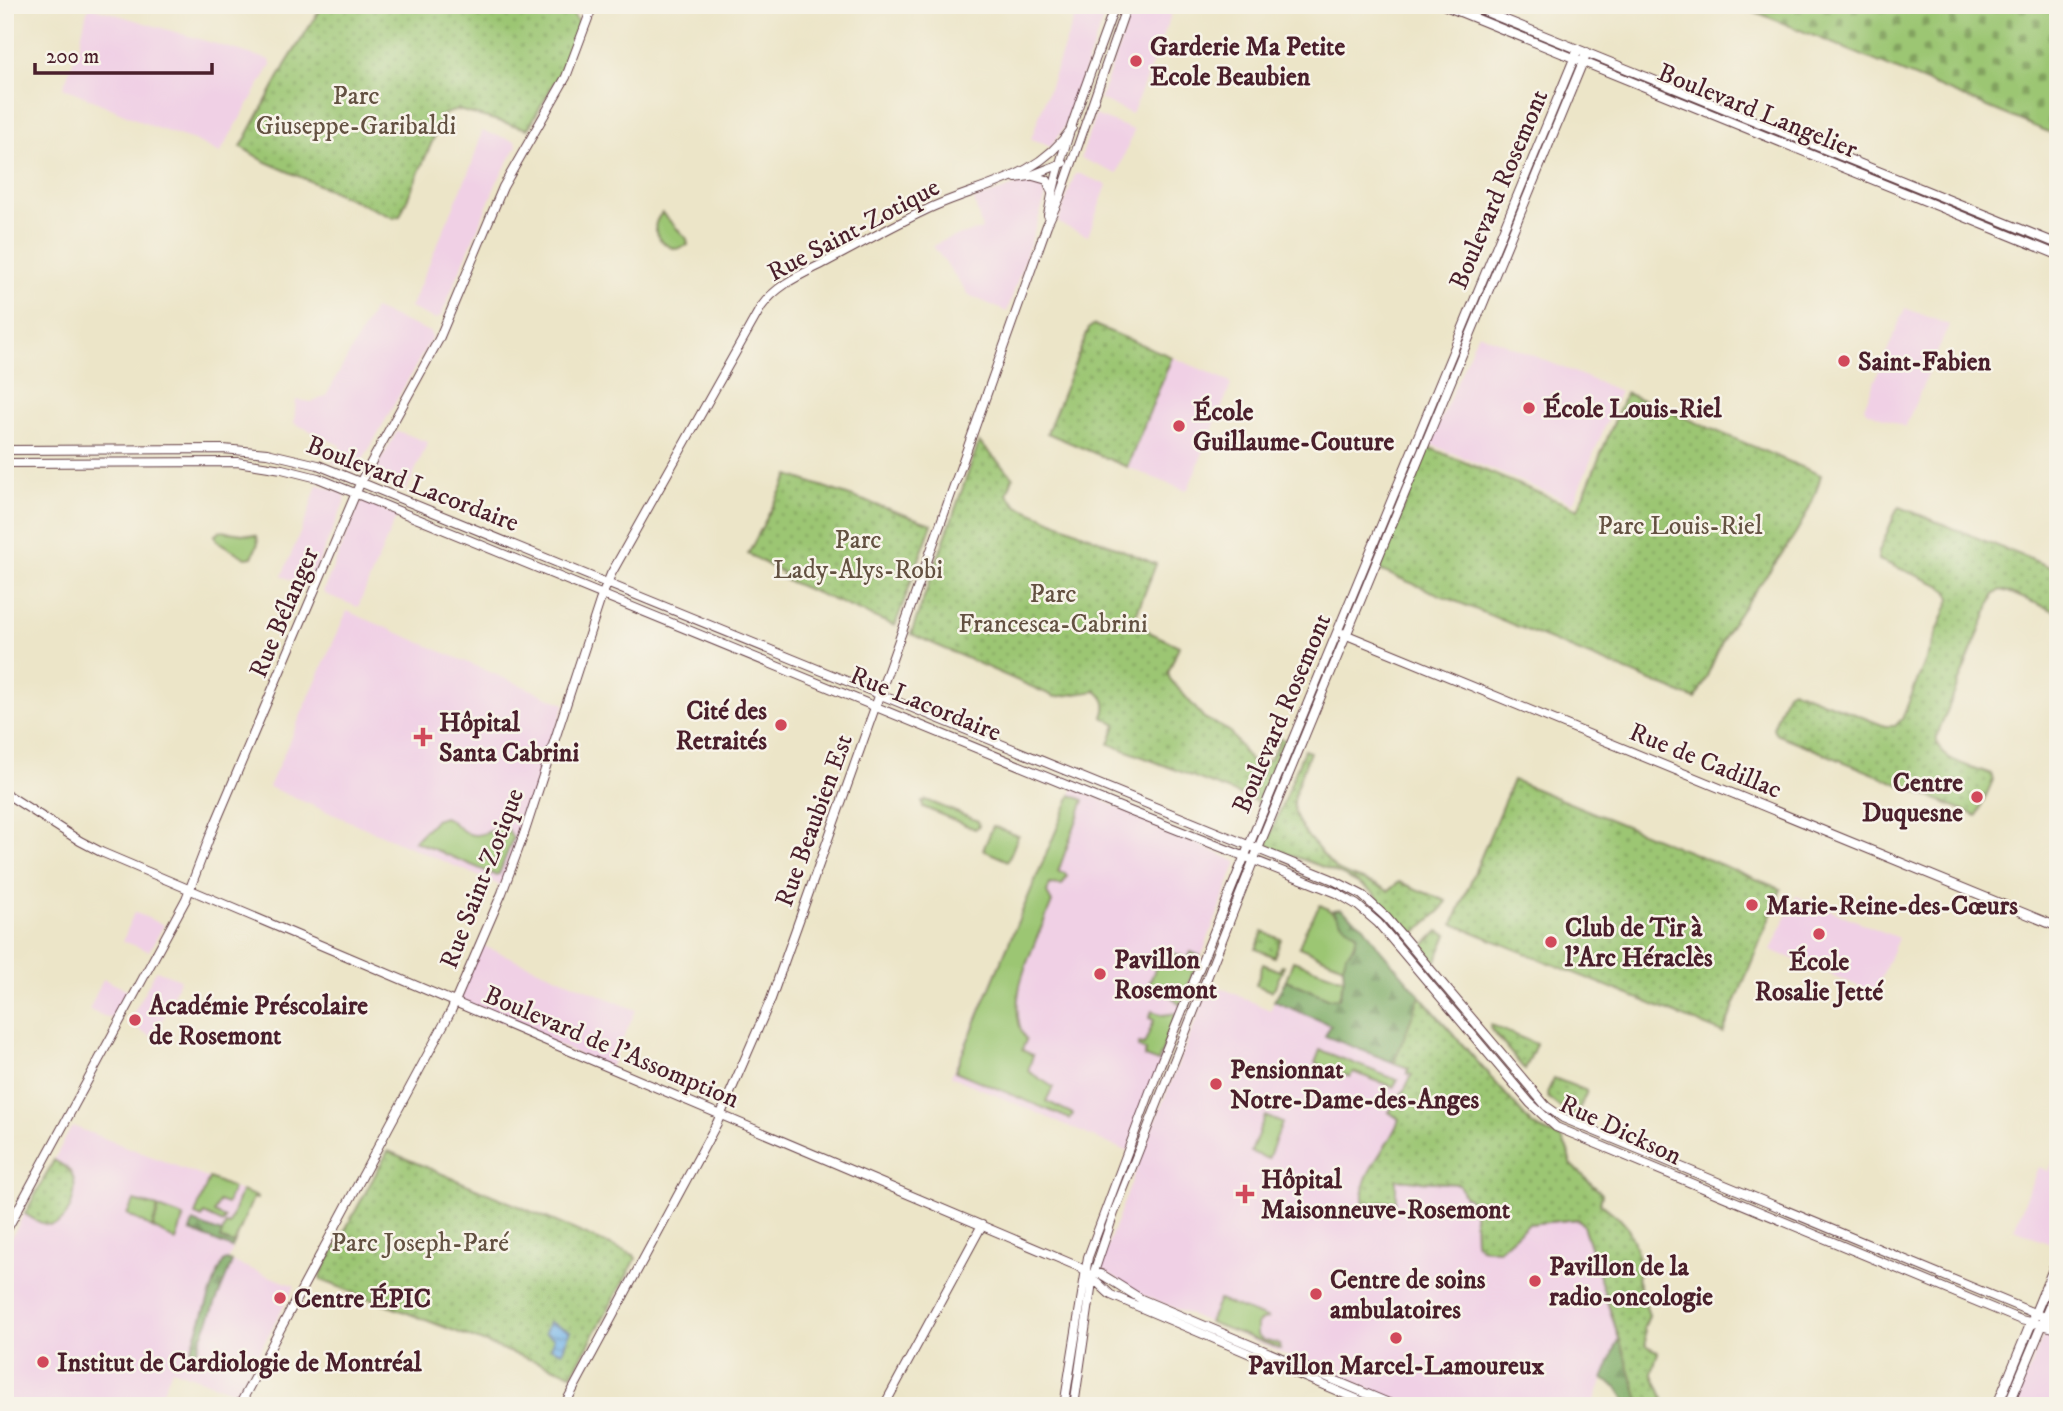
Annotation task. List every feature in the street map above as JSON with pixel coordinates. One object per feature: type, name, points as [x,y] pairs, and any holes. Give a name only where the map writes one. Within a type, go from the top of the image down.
[{"type":"main road","name":"Rue Bélanger","points":[[5,1233],[186,899],[361,481],[439,339],[503,187],[566,77],[593,5]]},
{"type":"main road","name":"Rue Beaubien Est","points":[[1047,225],[1052,194],[1072,128],[1115,5]]},
{"type":"main road","name":"Rue Beaubien Est","points":[[564,1406],[721,1115],[771,999],[1127,5]]},
{"type":"main road","name":"Boulevard Langelier","points":[[1443,5],[2058,255]]},
{"type":"main road","name":"Boulevard Langelier","points":[[1469,5],[2058,244]]},
{"type":"main road","name":"Boulevard Rosemont","points":[[1074,1406],[1093,1276],[1114,1213],[1253,848],[1582,51]]},
{"type":"main road","points":[[1096,59],[1106,62]]},
{"type":"main road","name":"Rue Beaubien Est","points":[[1050,155],[1072,128]]},
{"type":"main road","name":"Rue Saint-Zotique","points":[[239,1406],[416,1079],[455,1001],[502,893],[524,834],[603,593],[761,307],[770,295],[808,272],[926,210],[1010,179],[1050,155]]},
{"type":"main road","name":"Rue Saint-Zotique","points":[[1010,179],[1030,176],[1073,159]]},
{"type":"main road","points":[[1030,176],[1047,180],[1052,194]]},
{"type":"main road","name":"Boulevard Lacordaire","points":[[5,450],[200,449],[247,451],[307,462],[361,481],[708,624]]},
{"type":"main road","name":"Boulevard Lacordaire","points":[[5,463],[237,462],[294,471],[356,492],[704,635]]},
{"type":"main road","name":"Rue Lacordaire","points":[[708,624],[1253,848]]},
{"type":"main road","name":"Rue de Cadillac","points":[[1342,633],[2058,927]]},
{"type":"main road","name":"Rue Lacordaire","points":[[704,635],[1249,859]]},
{"type":"main road","name":"Boulevard de l'Assomption","points":[[5,793],[90,846],[982,1225],[1085,1270],[1111,1295],[1373,1406]]},
{"type":"main road","points":[[1132,812],[1137,800]]},
{"type":"main road","name":"Rue Dickson","points":[[1253,848],[1350,888],[1373,903],[1450,990],[1546,1106],[1563,1118],[2035,1313],[2058,1329]]},
{"type":"main road","name":"Boulevard Rosemont","points":[[1064,1406],[1085,1270],[1160,1065],[1249,859]]},
{"type":"main road","name":"Rue Dickson","points":[[1249,859],[1337,893],[1366,912],[1530,1103],[1556,1127],[2031,1323],[2058,1323]]},
{"type":"main road","points":[[884,1406],[982,1225]]},
{"type":"main road","points":[[1997,1406],[2058,1258]]},
{"type":"main road","name":"Boulevard de l'Assomption","points":[[1093,1276],[1101,1274],[1153,1304],[1396,1406]]},
{"type":"main road","points":[[2008,1406],[2058,1287]]},
{"type":"main road","points":[[1088,1315],[1095,1298],[1111,1295]]},
{"type":"shaded area","points":[[1079,5],[1108,5],[1065,126],[1051,147],[1031,139]]},
{"type":"shaded area","points":[[1134,5],[1175,5],[1132,114],[1100,99]]},
{"type":"shaded area","points":[[91,7],[270,60],[271,65],[220,153],[63,87],[79,46],[87,11]]},
{"type":"shaded area","points":[[1095,115],[1134,130],[1117,174],[1081,158]]},
{"type":"shaded area","points":[[482,131],[515,141],[517,146],[497,182],[441,316],[435,319],[410,308],[472,164]]},
{"type":"shaded area","points":[[1075,174],[1107,185],[1088,236],[1058,221]]},
{"type":"shaded area","points":[[1028,181],[1036,181],[1042,185],[1045,199],[1007,312],[969,295],[933,246],[982,229],[974,200]]},
{"type":"shaded area","points":[[1905,308],[1949,325],[1905,427],[1866,411],[1864,407]]},
{"type":"shaded area","points":[[374,309],[430,332],[432,337],[354,472],[332,463],[341,446],[294,423],[296,400],[313,402],[326,396]]},
{"type":"shaded area","name":"École Louis-Riel","points":[[1478,333],[1620,391],[1573,503],[1430,444]]},
{"type":"shaded area","name":"École Guillaume-Couture","points":[[1172,357],[1229,381],[1231,385],[1188,489],[1184,490],[1127,467]]},
{"type":"shaded area","points":[[397,431],[428,442],[405,493],[375,480],[372,476]]},
{"type":"shaded area","points":[[317,484],[343,493],[346,498],[310,583],[304,586],[282,576],[308,514]]},
{"type":"shaded area","points":[[364,501],[397,515],[358,607],[323,591],[360,503]]},
{"type":"shaded area","name":"Hôpital Santa Cabrini","points":[[347,611],[565,704],[504,887],[269,787]]},
{"type":"shaded area","points":[[1074,787],[1237,862],[1128,1152],[951,1076]]},
{"type":"shaded area","name":"École Rosalie Jetté","points":[[1796,896],[1898,938],[1875,993],[1771,950]]},
{"type":"shaded area","points":[[134,912],[164,925],[149,951],[123,941]]},
{"type":"shaded area","points":[[479,944],[636,1010],[610,1068],[455,1001]]},
{"type":"shaded area","points":[[156,970],[180,979],[155,1038],[128,1024]]},
{"type":"shaded area","points":[[103,979],[128,990],[111,1019],[89,1010]]},
{"type":"shaded area","name":"Hôpital Maisonneuve-Rosemont","points":[[1211,983],[1270,1010],[1275,1001],[1331,1025],[1326,1036],[1409,1068],[1412,1074],[1389,1112],[1399,1119],[1396,1131],[1379,1156],[1363,1192],[1396,1179],[1459,1184],[1464,1195],[1474,1203],[1475,1242],[1528,1224],[1578,1219],[1583,1225],[1619,1339],[1592,1406],[1404,1404],[1138,1293],[1101,1268],[1153,1126]]},
{"type":"shaded area","points":[[75,1127],[254,1196],[228,1260],[295,1286],[237,1393],[172,1369],[157,1406],[5,1406],[5,1249],[71,1128]]},
{"type":"shaded area","points":[[2058,1150],[2056,1245],[2014,1229],[2038,1167],[2049,1171]]},
{"type":"shaded area","points":[[2044,1334],[2058,1337],[2058,1406],[2013,1406]]},
{"type":"green space","name":"Parc Giuseppe-Garibaldi","points":[[323,5],[566,5],[580,24],[559,74],[528,129],[458,110],[444,114],[400,216],[394,218],[266,162],[241,147],[286,64]]},
{"type":"green space","points":[[1739,5],[2058,5],[2058,136]]},
{"type":"green space","points":[[662,213],[687,239],[688,245],[676,249],[660,239],[656,224]]},
{"type":"green space","points":[[1094,325],[1172,357],[1127,467],[1047,433],[1089,328]]},
{"type":"green space","name":"Parc Louis-Riel","points":[[1626,393],[1821,475],[1805,516],[1782,554],[1730,627],[1695,699],[1379,570],[1428,447],[1578,509]]},
{"type":"green space","name":"Parc Francesca-Cabrini","points":[[979,442],[1013,477],[1007,494],[1017,506],[1156,564],[1136,620],[1151,633],[1179,646],[1168,673],[1170,679],[1204,718],[1229,731],[1251,762],[1269,760],[1279,738],[1287,741],[1261,803],[1109,744],[1116,725],[1103,717],[1105,702],[1096,691],[1055,697],[911,634]]},
{"type":"green space","name":"Parc Lady-Alys-Robi","points":[[789,475],[932,524],[895,626],[781,578],[783,573],[748,554]]},
{"type":"green space","points":[[1900,507],[2058,570],[2057,612],[2001,590],[1994,595],[1937,736],[1937,744],[1948,757],[1991,774],[1993,780],[1977,816],[1776,734],[1773,728],[1787,692],[1792,689],[1885,726],[1895,726],[1902,719],[1950,599],[1948,592],[1940,585],[1879,560],[1878,554]]},
{"type":"green space","points":[[221,531],[257,536],[258,543],[252,557],[246,558],[217,541],[215,535]]},
{"type":"green space","points":[[1304,750],[1310,752],[1296,791],[1295,811],[1305,833],[1329,862],[1344,873],[1388,891],[1399,882],[1446,901],[1441,910],[1415,933],[1405,927],[1377,896],[1361,885],[1336,872],[1266,846]]},
{"type":"green space","points":[[1513,780],[1781,889],[1723,1033],[1453,924]]},
{"type":"green space","points":[[1071,795],[1084,800],[1058,872],[1065,873],[1067,877],[1062,885],[1050,884],[1047,893],[1052,902],[1024,971],[1017,1007],[1019,1024],[1026,1040],[1022,1050],[1033,1055],[1028,1071],[1053,1087],[1046,1101],[1073,1114],[1070,1119],[955,1071]]},
{"type":"green space","points":[[926,800],[978,821],[979,826],[975,829],[923,807],[922,802]]},
{"type":"green space","points":[[444,817],[474,835],[507,828],[513,838],[499,874],[495,875],[414,841],[435,820]]},
{"type":"green space","points":[[993,826],[1018,836],[1008,861],[983,850]]},
{"type":"green space","points":[[1320,905],[1358,934],[1343,966],[1299,947]]},
{"type":"green space","points":[[1341,909],[1364,926],[1380,949],[1533,1126],[1562,1139],[1570,1163],[1602,1194],[1600,1203],[1627,1227],[1641,1265],[1637,1278],[1649,1316],[1644,1327],[1646,1345],[1658,1352],[1652,1373],[1667,1406],[1629,1406],[1617,1387],[1603,1379],[1619,1339],[1583,1225],[1578,1219],[1528,1224],[1499,1250],[1481,1248],[1475,1242],[1474,1203],[1464,1195],[1459,1184],[1396,1179],[1396,1201],[1364,1204],[1363,1193],[1370,1172],[1399,1119],[1389,1112],[1412,1075],[1407,1073],[1408,1068],[1325,1036],[1331,1025],[1274,1001],[1286,980],[1330,999],[1339,998],[1346,955],[1354,946],[1357,934],[1341,922],[1333,910]]},
{"type":"green space","points":[[1438,931],[1447,935],[1435,963],[1423,946]]},
{"type":"green space","points":[[1263,932],[1281,939],[1274,957],[1256,949]]},
{"type":"green space","points":[[1163,949],[1188,959],[1191,952],[1200,956],[1180,1005],[1161,989],[1147,989]]},
{"type":"green space","points":[[1293,961],[1344,979],[1339,998],[1330,999],[1286,980]]},
{"type":"green space","points":[[1263,964],[1279,971],[1282,965],[1284,966],[1271,991],[1256,985]]},
{"type":"green space","points":[[1420,996],[1533,1126],[1562,1139],[1570,1163],[1602,1194],[1600,1203],[1627,1227],[1641,1265],[1637,1278],[1649,1316],[1644,1327],[1646,1345],[1658,1352],[1652,1373],[1667,1406],[1641,1406],[1583,1225],[1578,1219],[1528,1224],[1499,1250],[1481,1248],[1475,1242],[1474,1203],[1464,1195],[1459,1184],[1396,1179],[1396,1201],[1364,1204],[1363,1193],[1369,1171],[1399,1119],[1389,1112],[1412,1075],[1407,1073],[1409,1068],[1394,1063]]},
{"type":"green space","points":[[1152,1011],[1163,1015],[1177,1013],[1158,1062],[1144,1057],[1146,1051],[1138,1047],[1139,1044],[1144,1045],[1154,1020],[1149,1018]]},
{"type":"green space","points":[[1491,1025],[1536,1044],[1525,1070],[1490,1028]]},
{"type":"green space","points":[[1320,1050],[1398,1080],[1393,1087],[1353,1072],[1350,1077],[1315,1063]]},
{"type":"green space","points":[[1554,1078],[1587,1091],[1576,1117],[1548,1098],[1547,1093]]},
{"type":"green space","points":[[1265,1116],[1282,1123],[1268,1159],[1251,1152]]},
{"type":"green space","name":"Parc Joseph-Paré","points":[[388,1151],[634,1255],[636,1259],[572,1374],[321,1280],[320,1276]]},
{"type":"green space","points":[[54,1160],[70,1171],[75,1189],[67,1214],[63,1220],[52,1225],[25,1214]]},
{"type":"green space","points":[[209,1178],[233,1188],[227,1204],[219,1201],[214,1213],[225,1218],[223,1223],[204,1214],[202,1218],[195,1215]]},
{"type":"green space","points":[[241,1191],[258,1197],[253,1198],[234,1244],[219,1240],[226,1224],[229,1225]]},
{"type":"green space","points":[[134,1201],[158,1207],[152,1228],[127,1214]]},
{"type":"green space","points":[[159,1208],[184,1217],[176,1241],[153,1228]]},
{"type":"green space","points":[[193,1222],[222,1233],[220,1239],[234,1244],[232,1248],[190,1231]]},
{"type":"green space","points":[[227,1260],[232,1262],[194,1357],[189,1355],[217,1275]]},
{"type":"green space","points":[[1219,1300],[1269,1319],[1257,1324],[1257,1335],[1262,1340],[1279,1344],[1280,1349],[1209,1322]]},
{"type":"water","points":[[549,1322],[570,1331],[562,1352],[551,1348],[554,1338],[545,1333]]},
{"type":"place","name":"Garderie Ma Petite Ecole Beaubien","points":[[1136,61]]},
{"type":"place","name":"Saint-Fabien","points":[[1844,361]]},
{"type":"place","name":"École Louis-Riel","points":[[1529,408]]},
{"type":"place","name":"École Guillaume-Couture","points":[[1179,426]]},
{"type":"place","name":"Cité des Retraités","points":[[781,725]]},
{"type":"place","name":"Hôpital Santa Cabrini","points":[[423,737]]},
{"type":"place","name":"Centre Duquesne","points":[[1977,797]]},
{"type":"place","name":"Marie-Reine-des-Cœurs","points":[[1752,905]]},
{"type":"place","name":"École Rosalie Jetté","points":[[1819,934]]},
{"type":"place","name":"Club de Tir à l'Arc Héraclès","points":[[1551,942]]},
{"type":"place","name":"Pavillon Rosemont","points":[[1100,974]]},
{"type":"place","name":"Académie Préscolaire de Rosemont","points":[[135,1020]]},
{"type":"place","name":"Pensionnat Notre-Dame-des-Anges","points":[[1216,1084]]},
{"type":"place","name":"Hôpital Maisonneuve-Rosemont","points":[[1245,1194]]},
{"type":"place","name":"Pavillon de la radio-oncologie","points":[[1535,1281]]},
{"type":"place","name":"Centre de soins ambulatoires","points":[[1316,1294]]},
{"type":"place","name":"Centre ÉPIC","points":[[280,1298]]},
{"type":"place","name":"Pavillon Marcel-Lamoureux","points":[[1396,1338]]},
{"type":"place","name":"Institut de Cardiologie de Montréal","points":[[43,1362]]}]
